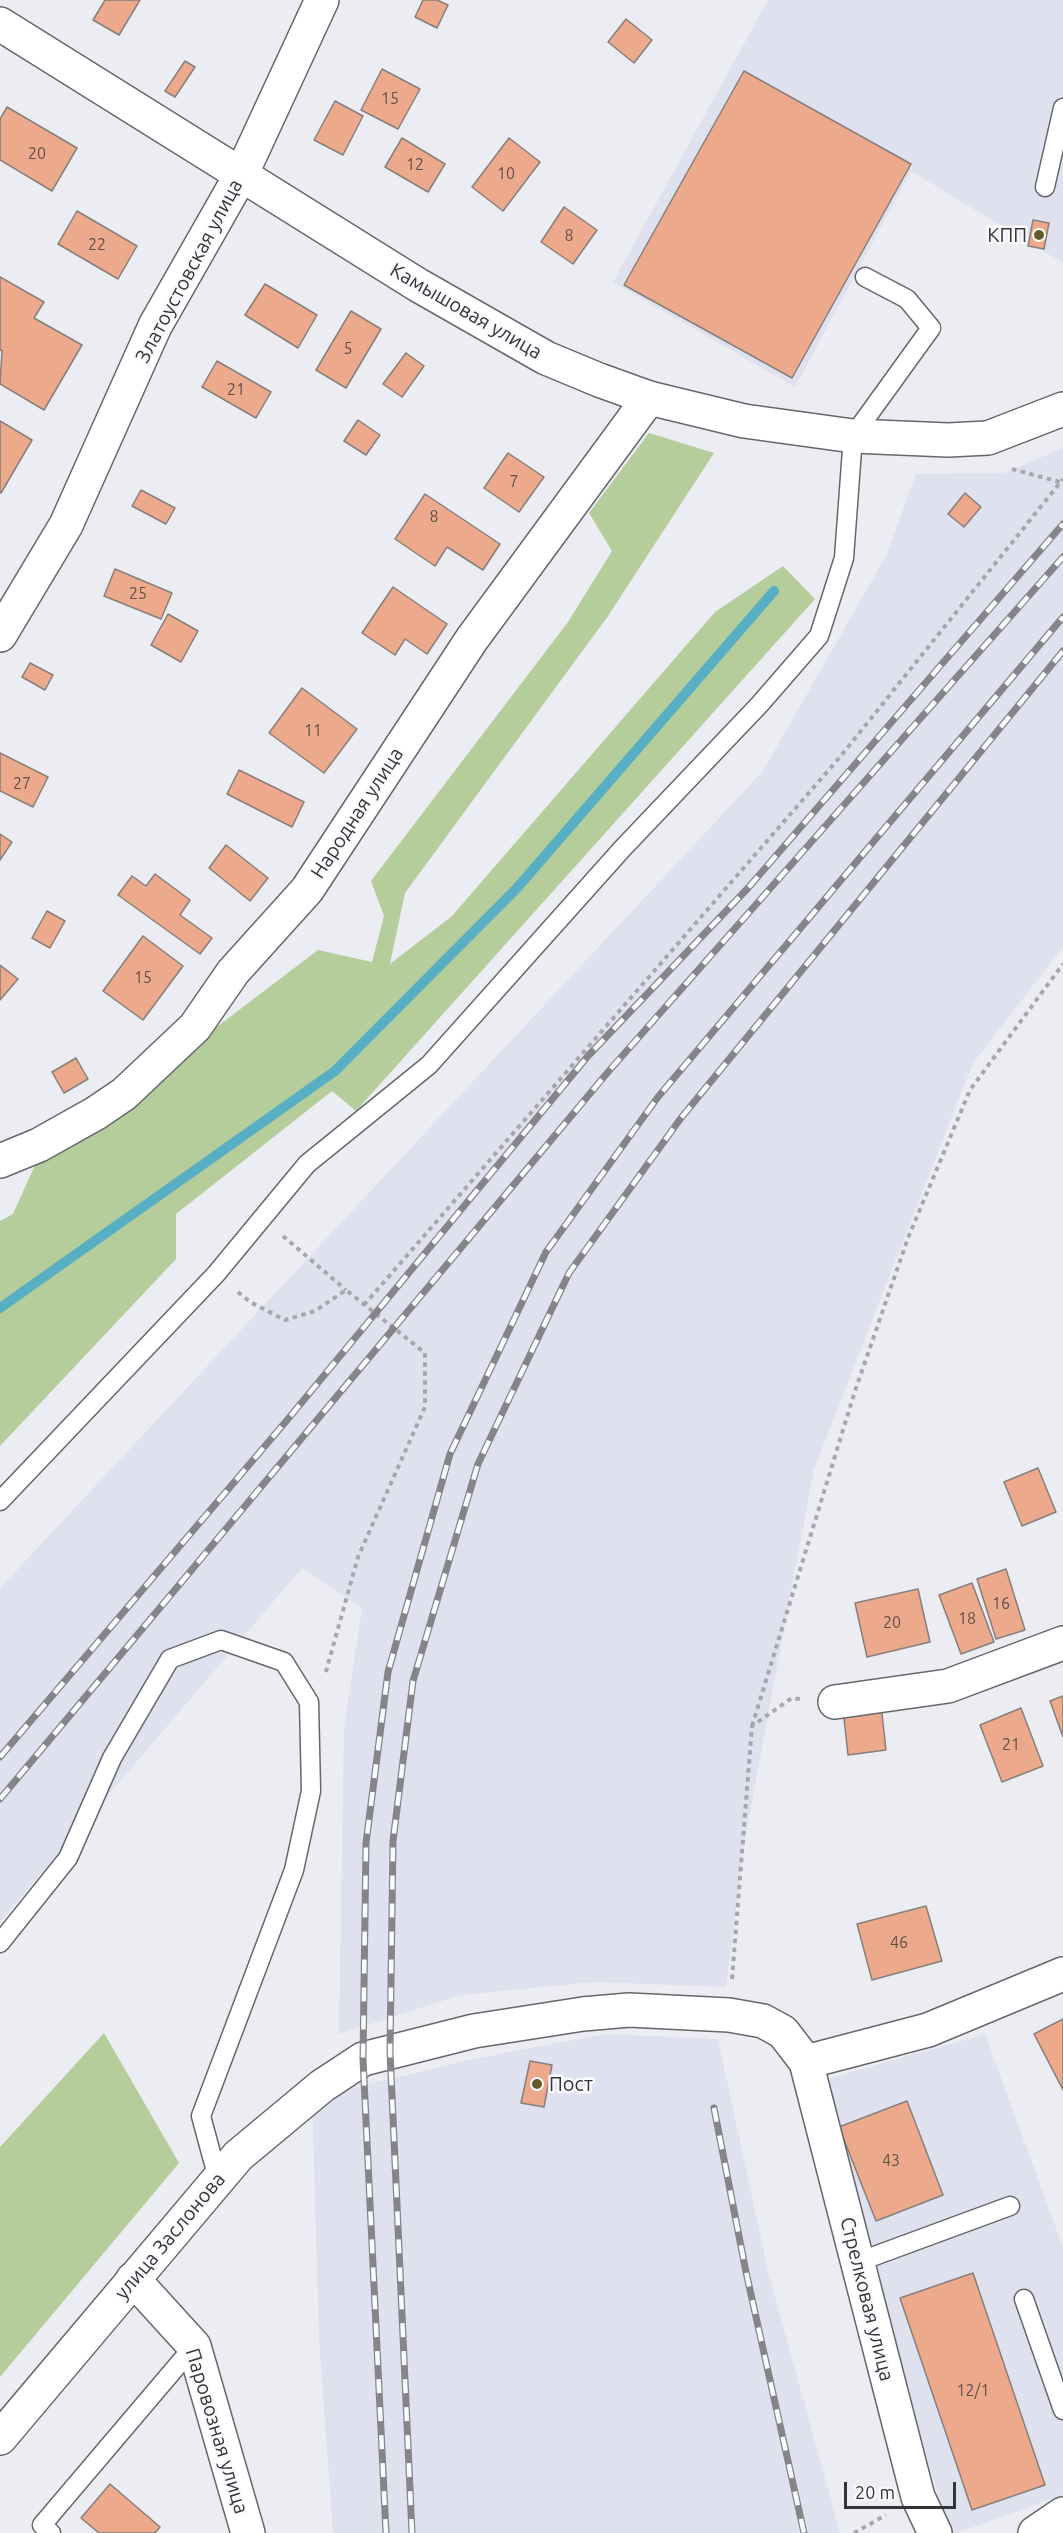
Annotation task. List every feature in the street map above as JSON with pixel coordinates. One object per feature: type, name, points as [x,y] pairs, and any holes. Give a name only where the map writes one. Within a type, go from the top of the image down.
[{"type":"street","name":"Златоустовская улица","points":[[0,635],[66,525],[155,326],[241,175],[322,0]]},
{"type":"street","name":"Камышовая улица","points":[[0,24],[418,285],[546,358],[650,398],[744,421],[853,436],[948,440],[988,438],[1063,409]]},
{"type":"street","name":"Народная улица","points":[[0,1161],[39,1145],[115,1101],[151,1071],[195,1027],[233,972],[307,890],[472,639],[650,398]]},
{"type":"street","points":[[835,1702],[948,1686],[1063,1643]]},
{"type":"street","points":[[806,2062],[928,2030],[1063,1974]]},
{"type":"street","name":"улица Заслонова","points":[[0,2438],[238,2156],[322,2086],[363,2059],[474,2031],[583,2014],[629,2010],[720,2015]]},
{"type":"street","name":"Стрелковая улица","points":[[720,2015],[762,2021],[783,2032],[806,2062],[918,2497],[935,2533]]},
{"type":"street","name":"Паровозная улица","points":[[133,2279],[194,2346],[248,2533]]},
{"type":"street","points":[[1035,2533],[1063,2514]]},
{"type":"lane","points":[[1045,187],[1063,108]]},
{"type":"lane","points":[[0,1501],[216,1274],[307,1164],[429,1065],[622,849],[760,704],[819,636],[844,558],[853,436],[931,328],[907,298],[865,277]]},
{"type":"lane","points":[[0,1943],[68,1858],[112,1758],[170,1659],[221,1640],[284,1662],[309,1702],[311,1791],[294,1870],[201,2116],[218,2179]]},
{"type":"lane","points":[[858,2262],[1010,2206]]},
{"type":"lane","points":[[1024,2299],[1063,2410]]},
{"type":"lane","points":[[51,2533],[42,2525],[194,2346]]},
{"type":"path","points":[[364,1305],[840,757],[1063,479]]},
{"type":"path","points":[[720,2015],[752,1726],[855,1391],[908,1238],[970,1090],[1063,964]]},
{"type":"path","points":[[262,1218],[424,1353],[425,1407],[358,1557],[325,1675]]},
{"type":"path","points":[[216,1274],[250,1302],[285,1320],[315,1311],[346,1290]]},
{"type":"path","points":[[752,1726],[792,1698],[835,1702]]},
{"type":"shaded area","points":[[768,0],[1063,0],[1063,263],[911,171],[795,387],[613,282]]},
{"type":"shaded area","points":[[1063,448],[1063,947],[973,1063],[814,1469],[744,1844],[726,1987],[594,1982],[461,1995],[339,2034],[344,1729],[362,1608],[302,1568],[0,1922],[0,1588],[763,771],[886,556],[916,474],[1004,473]]},
{"type":"shaded area","points":[[604,2034],[718,2039],[768,2271],[840,2533],[333,2533],[319,2339],[312,2098],[464,2061]]},
{"type":"shaded area","points":[[985,2034],[1063,2247],[1063,2495],[957,2533],[950,2533],[813,2083]]},
{"type":"green space","points":[[649,433],[714,453],[608,616],[405,893],[390,964],[452,916],[715,612],[783,566],[815,599],[356,1111],[332,1091],[176,1214],[176,1259],[0,1446],[0,1221],[13,1214],[35,1165],[318,950],[372,962],[384,916],[371,881],[568,622],[612,551],[589,513]]},
{"type":"green space","points":[[104,2033],[179,2163],[0,2377],[0,2147]]},
{"type":"building","points":[[105,0],[140,0],[119,35],[93,20]]},
{"type":"building","points":[[423,0],[437,0],[448,5],[437,28],[415,17]]},
{"type":"building","points":[[626,19],[652,40],[634,63],[608,42]]},
{"type":"building","points":[[185,61],[195,67],[175,97],[165,91]]},
{"type":"building","points":[[382,69],[420,89],[398,129],[361,110]]},
{"type":"building","points":[[744,71],[911,164],[792,378],[624,285]]},
{"type":"building","points":[[335,101],[363,116],[343,155],[314,140]]},
{"type":"building","points":[[7,107],[77,148],[52,191],[0,160],[0,119]]},
{"type":"building","points":[[402,138],[445,164],[428,192],[385,167]]},
{"type":"building","points":[[509,138],[540,162],[503,211],[472,187]]},
{"type":"building","points":[[564,207],[597,230],[573,264],[541,242]]},
{"type":"building","points":[[77,211],[137,246],[118,279],[58,244]]},
{"type":"building","name":"КПП","points":[[1033,220],[1049,223],[1044,249],[1028,246]]},
{"type":"building","points":[[0,277],[44,302],[34,318],[82,345],[44,410],[0,384],[2,351],[0,350]]},
{"type":"building","points":[[265,284],[317,315],[298,348],[245,315]]},
{"type":"building","points":[[351,311],[381,329],[346,388],[316,370]]},
{"type":"building","points":[[406,353],[424,366],[402,397],[383,384]]},
{"type":"building","points":[[217,361],[271,392],[256,418],[202,387]]},
{"type":"building","points":[[358,420],[380,435],[366,455],[344,441]]},
{"type":"building","points":[[0,421],[32,440],[1,493],[0,492]]},
{"type":"building","points":[[508,453],[544,477],[519,512],[484,488]]},
{"type":"building","points":[[141,490],[175,508],[166,524],[132,506]]},
{"type":"building","points":[[965,493],[981,507],[964,527],[948,514]]},
{"type":"building","points":[[425,494],[500,544],[483,570],[447,547],[435,566],[395,539]]},
{"type":"building","points":[[115,569],[172,593],[161,619],[104,596]]},
{"type":"building","points":[[393,587],[447,624],[427,654],[405,639],[395,655],[362,633]]},
{"type":"building","points":[[168,614],[198,631],[181,662],[151,645]]},
{"type":"building","points":[[30,663],[53,675],[45,690],[22,677]]},
{"type":"building","points":[[302,688],[357,729],[324,773],[269,733]]},
{"type":"building","points":[[0,753],[48,777],[33,807],[0,791]]},
{"type":"building","points":[[239,770],[304,802],[292,827],[227,794]]},
{"type":"building","points":[[0,834],[12,842],[0,860]]},
{"type":"building","points":[[226,845],[268,878],[250,901],[209,868]]},
{"type":"building","points":[[155,874],[190,900],[180,915],[212,938],[200,954],[118,895],[132,876],[146,886]]},
{"type":"building","points":[[47,911],[65,921],[50,948],[32,938]]},
{"type":"building","points":[[143,936],[183,966],[143,1020],[103,991]]},
{"type":"building","points":[[0,965],[18,979],[0,1000]]},
{"type":"building","points":[[76,1058],[88,1079],[64,1093],[52,1072]]},
{"type":"building","points":[[1038,1468],[1056,1512],[1022,1526],[1004,1482]]},
{"type":"building","points":[[1006,1569],[1025,1630],[996,1639],[977,1579]]},
{"type":"building","points":[[972,1583],[994,1642],[961,1654],[939,1595]]},
{"type":"building","points":[[918,1589],[930,1642],[867,1657],[855,1603]]},
{"type":"building","points":[[1063,1696],[1063,1737],[1050,1701]]},
{"type":"building","points":[[881,1705],[886,1750],[848,1755],[843,1709]]},
{"type":"building","points":[[1021,1708],[1043,1766],[1002,1782],[980,1725]]},
{"type":"building","points":[[926,1906],[942,1961],[872,1980],[857,1924]]},
{"type":"building","points":[[1063,2019],[1063,2090],[1034,2034]]},
{"type":"building","name":"Пост","points":[[530,2061],[552,2065],[544,2107],[521,2103]]},
{"type":"building","points":[[907,2101],[943,2195],[876,2221],[839,2127]]},
{"type":"building","points":[[973,2273],[1045,2485],[972,2510],[900,2298]]},
{"type":"building","points":[[110,2484],[160,2527],[155,2533],[99,2533],[81,2518]]},
{"type":"waterway","points":[[0,1308],[335,1071],[517,888],[774,591]]},
{"type":"railway","points":[[0,1757],[288,1419],[588,1056],[748,888],[1063,524]]},
{"type":"railway","points":[[0,1799],[608,1072],[1063,557]]},
{"type":"railway","points":[[386,2533],[363,2059],[366,1843],[388,1672],[450,1454],[546,1252],[658,1097],[1063,617]]},
{"type":"railway","points":[[412,2533],[390,2052],[393,1841],[413,1681],[478,1464],[569,1273],[681,1118],[1063,651]]},
{"type":"railway","points":[[714,2108],[746,2272],[804,2533]]},
{"type":"place","name":"КПП","points":[[1039,235]]},
{"type":"place","name":"Пост","points":[[537,2084]]}]
